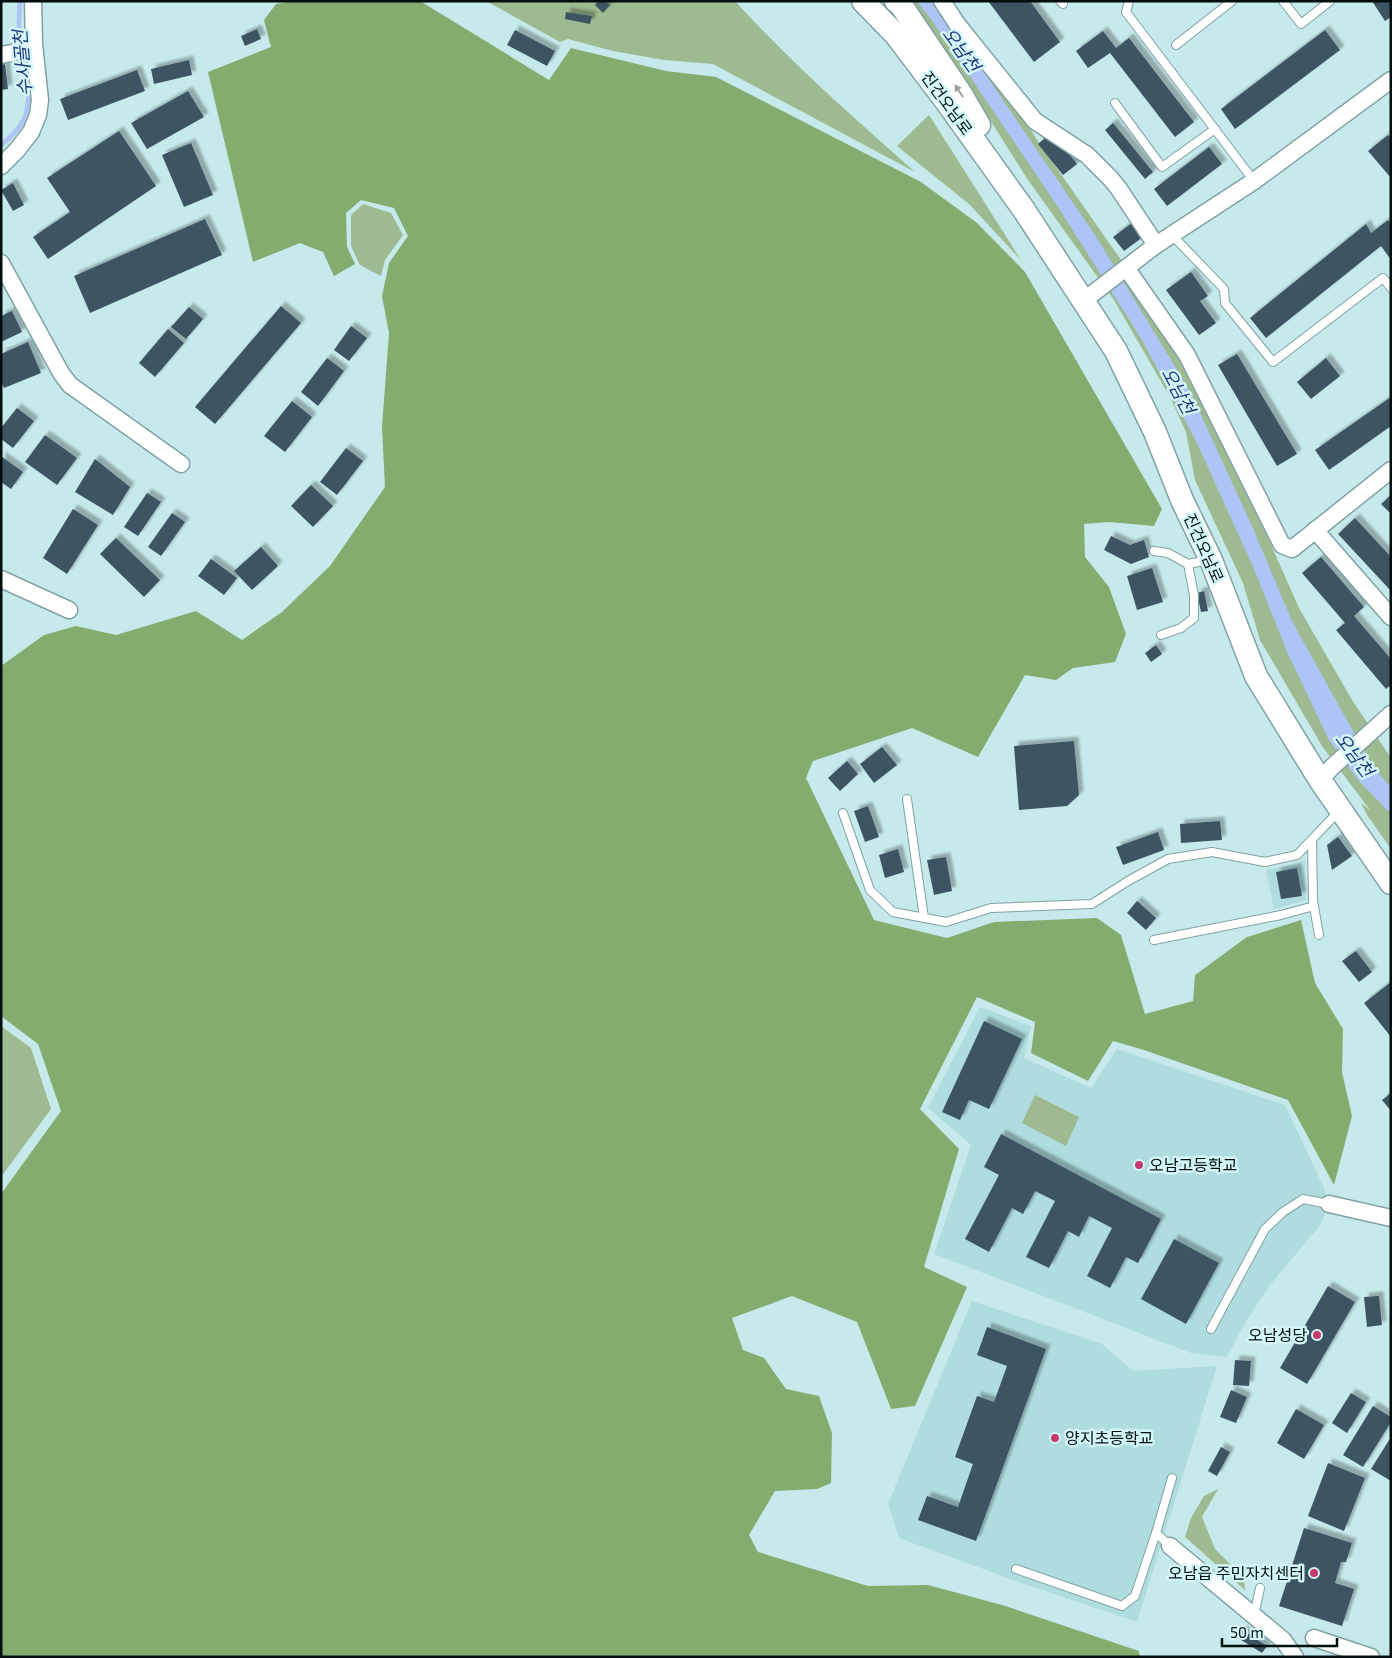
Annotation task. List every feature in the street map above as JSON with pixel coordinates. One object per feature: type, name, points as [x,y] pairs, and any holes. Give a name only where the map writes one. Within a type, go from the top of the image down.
[{"type":"main road","name":"진건오남로","points":[[863,1],[896,36],[946,101],[1088,297],[1155,432],[1182,500],[1211,560],[1256,676],[1326,774],[1340,810],[1391,883]]},
{"type":"main road","name":"진건오남로","points":[[901,3],[961,94],[1000,160],[1024,210]]},
{"type":"street","points":[[1,166],[31,132],[38,115],[40,100],[19,51],[33,1]]},
{"type":"street","points":[[942,1],[1035,121],[1087,155],[1119,189],[1156,245]]},
{"type":"street","points":[[1088,297],[1156,245],[1254,181],[1391,80]]},
{"type":"street","points":[[1,262],[61,373],[70,385],[181,464]]},
{"type":"street","points":[[1124,271],[1187,355],[1282,545],[1292,548],[1391,470]]},
{"type":"street","points":[[1315,530],[1391,617]]},
{"type":"street","points":[[1,579],[69,610]]},
{"type":"street","points":[[1326,774],[1389,718]]},
{"type":"street","points":[[1329,1204],[1391,1218]]},
{"type":"street","points":[[1170,1546],[1282,1640],[1294,1657]]},
{"type":"street","points":[[1314,1638],[1371,1657]]},
{"type":"lane","points":[[1129,1],[1126,12],[1254,181]]},
{"type":"lane","points":[[1176,44],[1232,1]]},
{"type":"lane","points":[[1282,1],[1301,24],[1330,1]]},
{"type":"lane","points":[[1115,103],[1162,167],[1215,129]]},
{"type":"lane","points":[[1172,235],[1224,289],[1225,303],[1273,362],[1383,278],[1391,288]]},
{"type":"lane","points":[[1154,551],[1168,554],[1188,564],[1211,560]]},
{"type":"lane","points":[[1161,635],[1181,628],[1194,618],[1194,596],[1188,564]]},
{"type":"lane","points":[[907,799],[924,918]]},
{"type":"lane","points":[[843,813],[870,890],[893,912],[946,922],[991,908],[1092,904],[1168,859],[1212,852],[1265,862],[1298,856],[1340,810]]},
{"type":"lane","points":[[1312,840],[1314,906],[1319,935]]},
{"type":"lane","points":[[1154,940],[1281,915],[1314,906]]},
{"type":"lane","points":[[1211,1329],[1266,1229],[1283,1212],[1303,1199],[1329,1204]]},
{"type":"lane","points":[[1016,1569],[1122,1606],[1135,1596],[1172,1478]]},
{"type":"lane","points":[[1156,1533],[1170,1546]]},
{"type":"lane","points":[[1254,1616],[1260,1588]]},
{"type":"shaded area","points":[[1305,860],[1306,900],[1274,909],[1266,870]]},
{"type":"shaded area","name":"오남고등학교","points":[[980,1007],[1031,1026],[1024,1058],[1091,1088],[1117,1049],[1285,1105],[1323,1186],[1329,1204],[1321,1224],[1270,1285],[1245,1323],[1227,1357],[1191,1353],[934,1254],[971,1145],[928,1108]]},
{"type":"shaded area","name":"양지초등학교","points":[[972,1301],[1102,1344],[1133,1371],[1217,1366],[1137,1622],[1016,1581],[899,1538],[888,1504]]},
{"type":"green space","points":[[293,1],[420,1],[549,80],[571,48],[666,71],[716,77],[921,182],[977,223],[1025,272],[1162,509],[1154,526],[1109,522],[1084,524],[1085,557],[1109,587],[1126,634],[1115,662],[1073,668],[1056,680],[1025,675],[978,757],[912,728],[813,761],[806,778],[874,920],[947,938],[994,922],[1097,918],[1121,935],[1145,1014],[1193,1001],[1195,975],[1247,937],[1301,920],[1315,983],[1343,1029],[1342,1072],[1352,1116],[1334,1185],[1288,1100],[1113,1041],[1088,1081],[1031,1053],[1035,1022],[977,997],[920,1109],[959,1149],[924,1267],[967,1287],[915,1406],[891,1409],[857,1322],[792,1296],[732,1318],[743,1350],[764,1358],[786,1389],[819,1396],[832,1433],[831,1483],[817,1489],[775,1491],[749,1535],[758,1552],[868,1586],[928,1585],[1002,1605],[1139,1651],[1140,1657],[1,1657],[1,1194],[61,1111],[38,1044],[1,1016],[1,666],[44,635],[76,626],[116,635],[196,611],[242,640],[282,612],[330,566],[385,487],[382,427],[389,333],[382,296],[389,263],[408,236],[394,208],[361,200],[346,213],[347,247],[355,264],[334,276],[323,252],[300,243],[253,262],[208,72],[271,47],[264,20],[276,4]]},
{"type":"green space","points":[[486,1],[735,1],[756,24],[845,110],[915,172],[713,64],[664,60],[613,51],[568,39],[560,42]]},
{"type":"green space","points":[[912,1],[951,1],[980,44],[1037,140],[1140,287],[1244,484],[1299,608],[1352,700],[1391,758],[1391,849],[1367,815],[1361,803],[1370,810],[1322,746],[1260,640],[1243,583],[1195,480],[1186,432],[1170,397],[1114,300],[1028,180]]},
{"type":"green space","points":[[929,115],[1021,260],[969,204],[897,146]]},
{"type":"green space","points":[[363,204],[391,213],[403,235],[385,260],[381,276],[360,265],[351,246],[351,215]]},
{"type":"green space","points":[[1,1026],[31,1048],[51,1109],[1,1177]]},
{"type":"green space","points":[[1035,1095],[1079,1117],[1066,1146],[1022,1123]]},
{"type":"green space","points":[[1218,1489],[1202,1517],[1215,1549],[1244,1578],[1245,1590],[1185,1537],[1191,1518],[1204,1496]]},
{"type":"water","name":"오남천","points":[[917,1],[936,2],[1095,235],[1190,391],[1252,526],[1292,621],[1373,767],[1391,787],[1391,814],[1358,780],[1329,740],[1288,654],[1254,569],[1196,441],[1142,340],[1060,210]]},
{"type":"building","points":[[598,1],[605,1],[610,5],[603,13],[595,5]]},
{"type":"building","points":[[988,1],[1030,1],[1060,42],[1034,62]]},
{"type":"building","points":[[1372,1],[1391,1],[1391,17],[1385,21]]},
{"type":"building","points":[[566,12],[592,16],[590,24],[565,19]]},
{"type":"building","points":[[257,29],[261,39],[245,46],[241,36]]},
{"type":"building","points":[[515,30],[555,51],[547,66],[507,45]]},
{"type":"building","points":[[1325,30],[1340,50],[1235,129],[1221,109]]},
{"type":"building","points":[[1103,31],[1116,48],[1129,38],[1194,122],[1175,137],[1110,53],[1088,68],[1076,51]]},
{"type":"building","points":[[189,60],[192,75],[154,84],[151,69]]},
{"type":"building","points":[[5,64],[8,89],[1,90],[1,65]]},
{"type":"building","points":[[137,70],[145,91],[68,120],[60,99]]},
{"type":"building","points":[[188,91],[204,117],[147,149],[131,123]]},
{"type":"building","points":[[1113,123],[1153,172],[1145,179],[1105,130]]},
{"type":"building","points":[[119,131],[156,186],[48,259],[33,237],[70,212],[47,178]]},
{"type":"building","points":[[1052,132],[1077,164],[1063,175],[1038,144]]},
{"type":"building","points":[[1388,135],[1391,139],[1391,178],[1368,151]]},
{"type":"building","points":[[191,143],[213,195],[184,207],[162,155]]},
{"type":"building","points":[[1209,147],[1222,164],[1167,206],[1154,189]]},
{"type":"building","points":[[13,183],[24,205],[13,211],[1,190]]},
{"type":"building","points":[[205,219],[222,255],[90,313],[74,276]]},
{"type":"building","points":[[1136,220],[1147,234],[1124,251],[1113,237]]},
{"type":"building","points":[[1388,220],[1391,224],[1391,260],[1381,246],[1266,338],[1250,318],[1366,224],[1371,233]]},
{"type":"building","points":[[1191,272],[1208,296],[1200,301],[1216,323],[1199,335],[1166,290]]},
{"type":"building","points":[[281,306],[301,323],[215,424],[195,407]]},
{"type":"building","points":[[189,307],[203,319],[186,339],[171,327]]},
{"type":"building","points":[[12,311],[22,332],[1,342],[1,316]]},
{"type":"building","points":[[351,326],[367,338],[349,361],[334,350]]},
{"type":"building","points":[[168,329],[184,343],[155,377],[139,363]]},
{"type":"building","points":[[28,342],[41,373],[4,388],[1,382],[1,354]]},
{"type":"building","points":[[1237,354],[1297,454],[1277,466],[1218,365]]},
{"type":"building","points":[[327,358],[344,371],[318,406],[301,392]]},
{"type":"building","points":[[1326,358],[1340,376],[1311,399],[1297,382]]},
{"type":"building","points":[[1391,397],[1391,426],[1329,470],[1315,450]]},
{"type":"building","points":[[292,401],[312,417],[285,452],[264,436]]},
{"type":"building","points":[[17,408],[34,421],[13,448],[1,439],[1,428]]},
{"type":"building","points":[[45,435],[77,458],[57,485],[25,462]]},
{"type":"building","points":[[346,448],[363,461],[337,495],[320,482]]},
{"type":"building","points":[[1,456],[23,472],[11,489],[1,482]]},
{"type":"building","points":[[95,459],[130,487],[113,515],[75,492]]},
{"type":"building","points":[[311,485],[333,506],[313,527],[291,506]]},
{"type":"building","points":[[147,493],[161,502],[138,536],[124,527]]},
{"type":"building","points":[[1391,495],[1391,514],[1381,504]]},
{"type":"building","points":[[73,509],[98,525],[67,574],[43,558]]},
{"type":"building","points":[[172,513],[185,522],[161,556],[148,547]]},
{"type":"building","points":[[1355,518],[1391,557],[1391,591],[1338,534]]},
{"type":"building","points":[[1111,536],[1130,545],[1144,540],[1149,557],[1131,564],[1104,550]]},
{"type":"building","points":[[116,538],[160,580],[144,597],[100,554]]},
{"type":"building","points":[[261,547],[278,566],[252,590],[234,571]]},
{"type":"building","points":[[1321,557],[1364,607],[1354,616],[1391,659],[1391,685],[1386,689],[1336,630],[1345,623],[1302,573]]},
{"type":"building","points":[[211,559],[237,578],[224,595],[198,576]]},
{"type":"building","points":[[1152,568],[1163,602],[1137,610],[1127,576]]},
{"type":"building","points":[[1204,591],[1208,611],[1201,612],[1197,593]]},
{"type":"building","points":[[1156,645],[1162,654],[1151,662],[1145,653]]},
{"type":"building","points":[[1074,741],[1079,795],[1067,806],[1019,810],[1014,746]]},
{"type":"building","points":[[882,747],[897,765],[874,783],[860,764]]},
{"type":"building","points":[[847,761],[858,774],[840,791],[828,778]]},
{"type":"building","points":[[868,806],[879,837],[865,842],[854,811]]},
{"type":"building","points":[[1220,821],[1222,840],[1181,843],[1180,824]]},
{"type":"building","points":[[1158,832],[1164,850],[1123,865],[1116,847]]},
{"type":"building","points":[[1338,837],[1352,856],[1332,870],[1327,845]]},
{"type":"building","points":[[898,849],[904,872],[885,878],[879,855]]},
{"type":"building","points":[[946,857],[952,891],[934,895],[927,860]]},
{"type":"building","points":[[1297,868],[1302,896],[1281,899],[1276,872]]},
{"type":"building","points":[[1137,901],[1156,918],[1146,930],[1127,913]]},
{"type":"building","points":[[1356,951],[1372,972],[1359,982],[1342,961]]},
{"type":"building","points":[[1391,982],[1391,1037],[1364,1003]]},
{"type":"building","points":[[984,1021],[1022,1039],[989,1109],[969,1100],[960,1120],[942,1112]]},
{"type":"building","points":[[1391,1093],[1391,1111],[1382,1100]]},
{"type":"building","points":[[1001,1134],[1161,1219],[1138,1263],[1126,1257],[1110,1288],[1087,1276],[1112,1228],[1089,1216],[1079,1237],[1068,1231],[1049,1268],[1026,1257],[1055,1201],[1035,1191],[1023,1214],[1012,1208],[989,1252],[965,1239],[999,1175],[984,1167]]},
{"type":"building","points":[[1174,1239],[1219,1263],[1186,1324],[1141,1299]]},
{"type":"building","name":"오남성당","points":[[1328,1286],[1355,1302],[1307,1384],[1280,1368]]},
{"type":"building","points":[[1379,1296],[1382,1325],[1367,1327],[1364,1297]]},
{"type":"building","points":[[987,1327],[1046,1349],[976,1541],[918,1520],[927,1496],[958,1507],[973,1464],[955,1457],[977,1396],[994,1402],[1007,1366],[977,1355]]},
{"type":"building","points":[[1235,1360],[1251,1361],[1249,1386],[1233,1385]]},
{"type":"building","points":[[1231,1390],[1247,1397],[1236,1423],[1220,1417]]},
{"type":"building","points":[[1351,1393],[1366,1402],[1347,1433],[1332,1423]]},
{"type":"building","points":[[1373,1406],[1391,1417],[1391,1422],[1363,1467],[1343,1455]]},
{"type":"building","points":[[1296,1409],[1324,1425],[1304,1459],[1277,1443]]},
{"type":"building","points":[[1391,1437],[1391,1481],[1371,1469]]},
{"type":"building","points":[[1221,1447],[1230,1452],[1217,1476],[1208,1471]]},
{"type":"building","points":[[1328,1463],[1365,1478],[1344,1531],[1308,1516]]},
{"type":"building","name":"오남읍 주민자치센터","points":[[1304,1528],[1352,1543],[1346,1562],[1341,1562],[1335,1583],[1354,1589],[1342,1626],[1279,1606]]},
{"type":"building","points":[[1242,1630],[1267,1646],[1262,1653],[1238,1638]]},
{"type":"waterway","name":"수사골천","points":[[1,145],[20,127],[27,109],[27,80],[19,30],[20,1]]},
{"type":"place","name":"오남고등학교","points":[[1139,1165]]},
{"type":"place","name":"오남성당","points":[[1317,1335]]},
{"type":"place","name":"양지초등학교","points":[[1055,1438]]},
{"type":"place","name":"오남읍 주민자치센터","points":[[1314,1573]]}]
